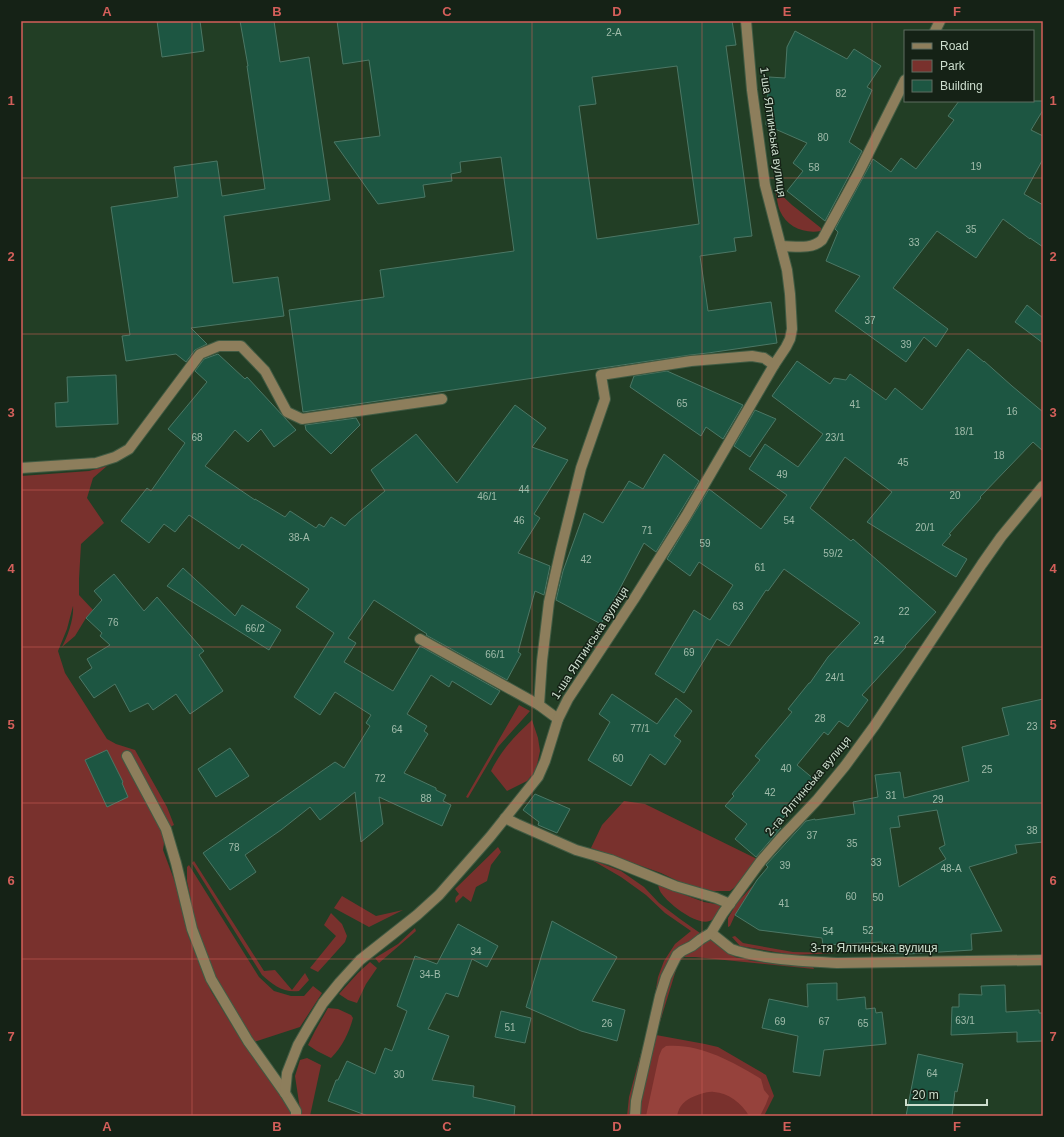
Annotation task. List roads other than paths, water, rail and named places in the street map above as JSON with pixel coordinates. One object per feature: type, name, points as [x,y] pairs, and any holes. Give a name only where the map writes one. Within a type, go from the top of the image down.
[{"type":"street","name":"1-ша Ялтинська вулиця","points":[[285,1093],[287,1073],[298,1045],[308,1026],[340,982],[360,960],[417,915],[438,895],[490,837],[541,772],[558,719],[568,700],[686,516],[790,339],[792,329],[787,270],[765,185],[752,90],[746,21]]},
{"type":"street","points":[[936,30],[940,21]]},
{"type":"street","points":[[782,246],[812,246],[822,240],[858,174],[904,82]]},
{"type":"street","points":[[21,468],[96,463],[115,457],[129,449],[200,354],[219,346],[241,346],[265,371],[287,412],[302,419],[442,399]]},
{"type":"street","points":[[539,705],[542,661],[549,602],[582,468],[605,399],[601,375],[692,361],[752,356],[764,358],[774,365]]},
{"type":"street","name":"2-га Ялтинська вулиця","points":[[635,1116],[636,1101],[643,1067],[660,996],[666,977],[677,955],[682,950],[692,946],[711,933],[730,904],[780,838],[816,800],[858,749],[982,564],[1001,537],[1043,486]]},
{"type":"street","points":[[420,639],[539,705],[558,719]]},
{"type":"street","points":[[127,756],[166,829],[192,929],[211,979],[248,1041],[285,1093],[296,1111],[296,1116]]},
{"type":"street","points":[[505,818],[576,850],[611,860],[675,886],[716,898],[730,904]]},
{"type":"street","name":"3-тя Ялтинська вулиця","points":[[711,933],[731,949],[744,953],[810,962],[837,963],[1043,960]]}]
